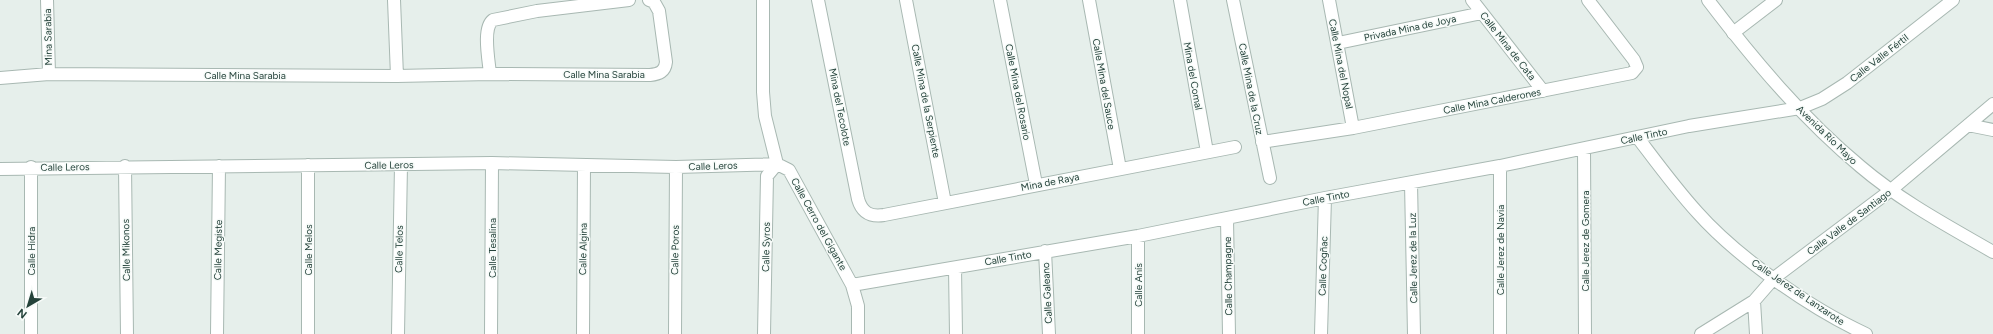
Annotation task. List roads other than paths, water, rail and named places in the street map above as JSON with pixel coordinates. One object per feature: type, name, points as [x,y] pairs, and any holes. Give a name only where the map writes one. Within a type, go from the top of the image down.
[{"type":"street","name":"Mina Sarabia","points":[[47,0],[49,74]]},
{"type":"street","points":[[394,0],[397,76]]},
{"type":"street","points":[[490,74],[487,33],[489,23],[493,20],[537,11],[629,0]]},
{"type":"street","name":"Calle Mina Sarabia","points":[[0,78],[49,74],[397,76],[490,74],[650,75],[661,72],[664,69],[666,62],[658,11],[654,2],[649,0]]},
{"type":"street","points":[[763,0],[763,92],[765,116],[777,164]]},
{"type":"street","name":"Mina del Tecolote","points":[[818,0],[858,199],[865,213]]},
{"type":"street","name":"Calle Mina de la Serpiente","points":[[906,0],[945,203]]},
{"type":"street","name":"Calle Mina del Rosario","points":[[1000,0],[1036,184]]},
{"type":"street","name":"Calle Mina del Sauce","points":[[1089,0],[1120,169]]},
{"type":"street","name":"Mina del Comal","points":[[1180,0],[1207,152]]},
{"type":"street","name":"Calle Mina de la Cruz","points":[[1234,0],[1270,178]]},
{"type":"street","name":"Calle Mina del Nopal","points":[[1329,0],[1353,128]]},
{"type":"street","name":"Calle Mina de Cata","points":[[1472,0],[1543,91]]},
{"type":"street","name":"Calle Mina Calderones","points":[[1262,142],[1353,128],[1617,77],[1635,70],[1637,67],[1634,60],[1588,0]]},
{"type":"street","name":"Avenida Río Mayo","points":[[1708,0],[1733,33],[1832,142],[1891,190],[1993,252]]},
{"type":"street","points":[[1733,33],[1776,0]]},
{"type":"street","name":"Calle Valle Fértil","points":[[1800,108],[1822,99],[1847,83],[1953,0]]},
{"type":"street","name":"Privada Mina de Joya","points":[[1338,43],[1482,13]]},
{"type":"street","name":"Calle Valle de Santiago","points":[[1701,334],[1754,301],[1774,278],[1891,190],[1993,104]]},
{"type":"street","name":"Calle Tinto","points":[[852,285],[1138,236],[1325,198],[1500,166],[1690,126],[1800,108]]},
{"type":"street","points":[[1968,125],[1993,130]]},
{"type":"street","name":"Calle Jerez de Lanzarote","points":[[1638,138],[1697,213],[1733,247],[1774,278],[1851,331],[1866,334]]},
{"type":"street","name":"Mina de Raya","points":[[865,213],[877,216],[1036,184],[1235,147]]},
{"type":"street","name":"Calle Jerez de Gomera","points":[[1584,149],[1585,334]]},
{"type":"street","name":"Calle Leros","points":[[0,169],[31,167],[401,165],[492,163],[676,167],[777,164]]},
{"type":"street","name":"Calle Tesalina","points":[[491,334],[492,163]]},
{"type":"street","name":"Calle Cerro del Gigante","points":[[777,164],[789,170],[852,285],[858,306],[858,334]]},
{"type":"street","name":"Calle Syros","points":[[764,334],[767,176],[777,164]]},
{"type":"street","name":"Calle Melos","points":[[308,165],[308,334]]},
{"type":"street","name":"Calle Telos","points":[[398,334],[401,165]]},
{"type":"street","name":"Calle Algina","points":[[582,334],[584,165]]},
{"type":"street","name":"Calle Mikonos","points":[[125,166],[127,334]]},
{"type":"street","name":"Calle Megiste","points":[[216,334],[219,166]]},
{"type":"street","name":"Calle Jerez de Navia","points":[[1500,166],[1500,334]]},
{"type":"street","name":"Calle Hidra","points":[[31,167],[31,334]]},
{"type":"street","name":"Calle Poros","points":[[675,334],[676,167]]},
{"type":"street","name":"Calle Jerez de la Luz","points":[[1412,183],[1414,334]]},
{"type":"street","name":"Calle Cogñac","points":[[1321,334],[1325,198]]},
{"type":"street","name":"Calle Champagne","points":[[1227,219],[1229,334]]},
{"type":"street","name":"Calle Anís","points":[[1138,236],[1138,334]]},
{"type":"street","name":"Calle Galeano","points":[[1045,251],[1049,334]]},
{"type":"street","points":[[955,268],[956,334]]},
{"type":"street","points":[[1754,301],[1756,334]]}]
